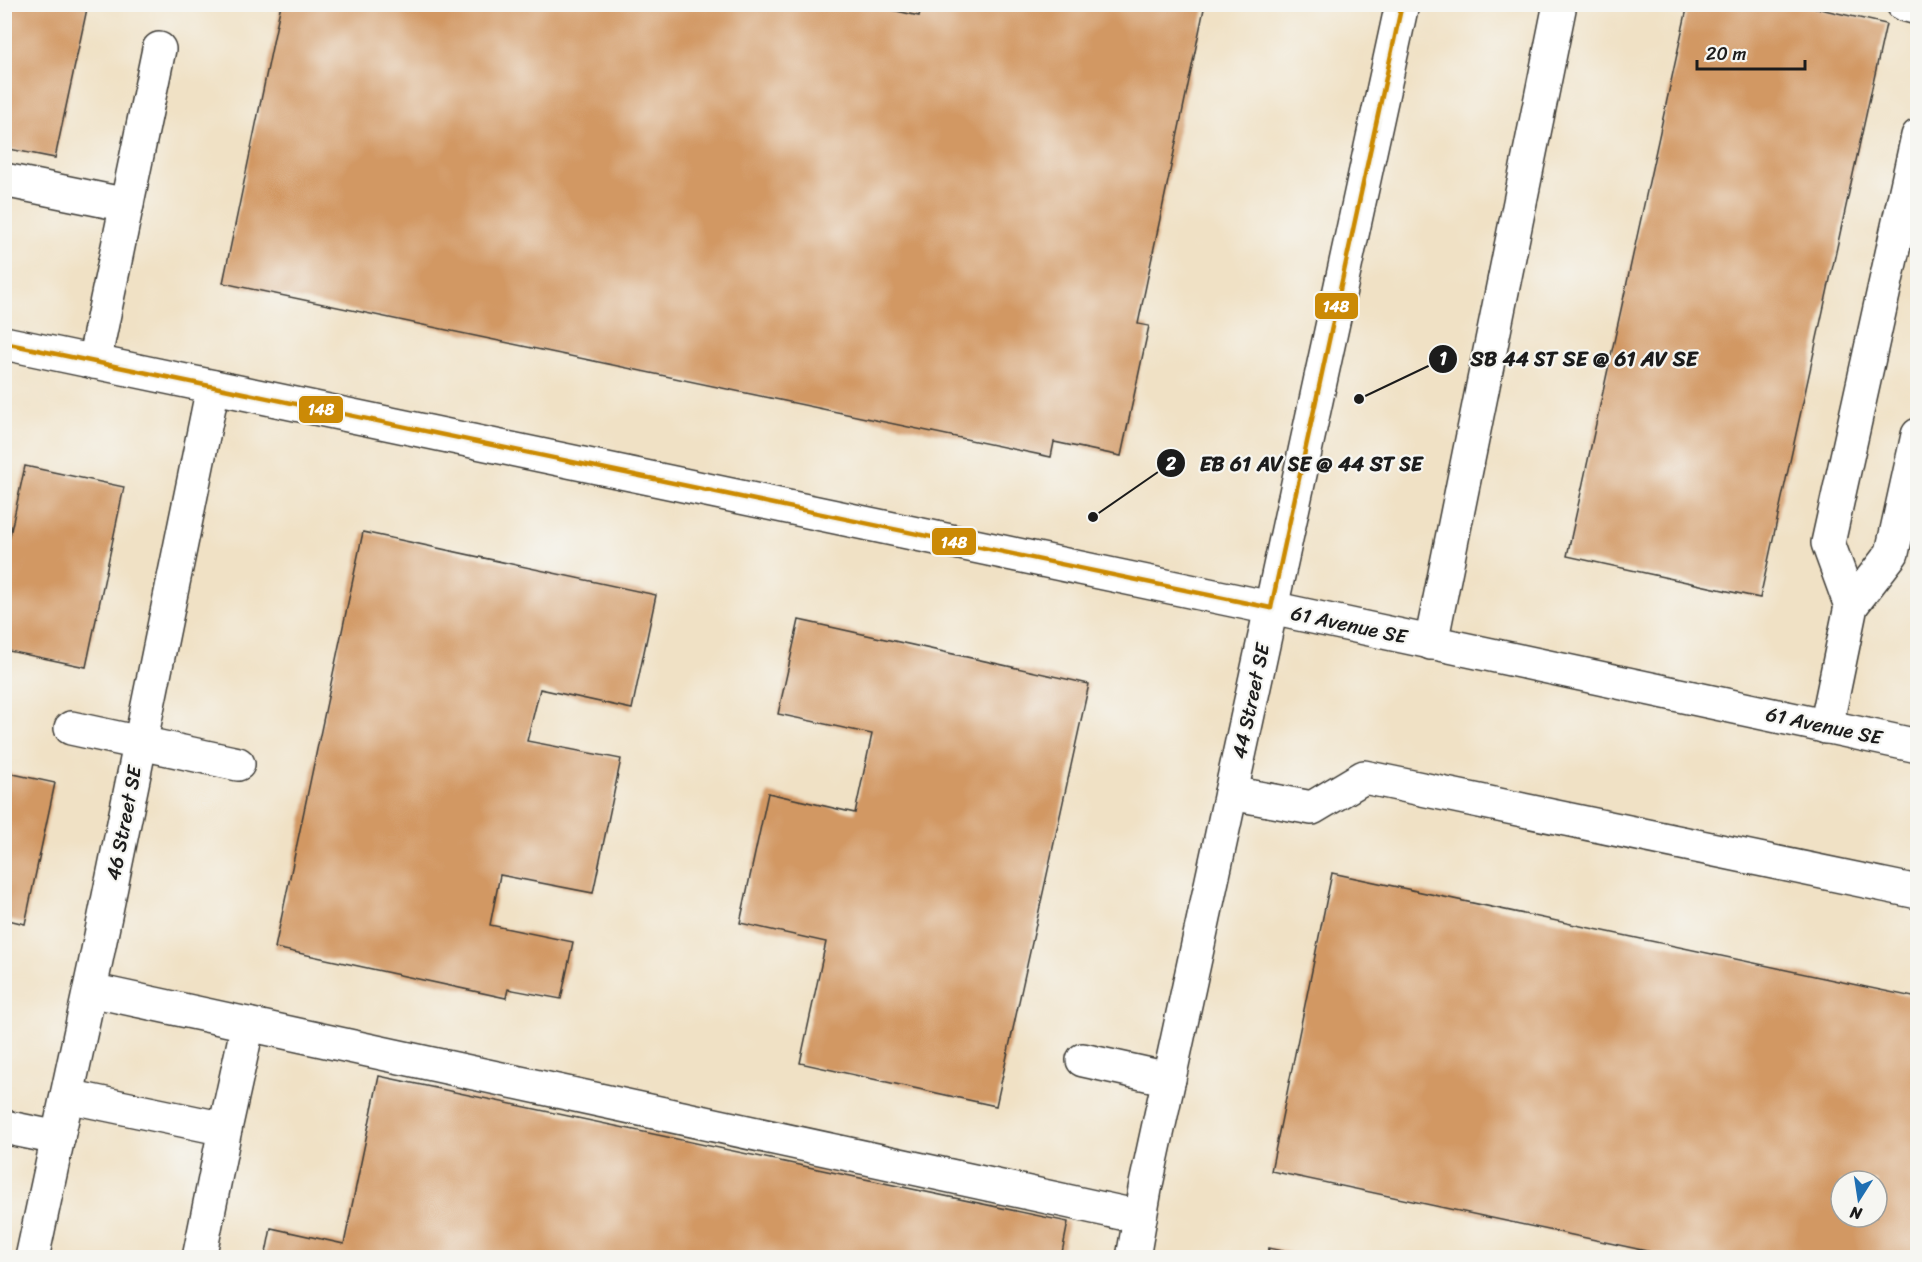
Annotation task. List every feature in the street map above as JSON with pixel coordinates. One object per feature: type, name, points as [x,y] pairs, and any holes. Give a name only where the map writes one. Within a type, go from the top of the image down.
[{"type":"street","name":"44 Street SE","points":[[1133,1257],[1169,1079],[1402,4]]},
{"type":"street","points":[[1431,643],[1560,4]]},
{"type":"street","points":[[1903,4],[1917,8]]},
{"type":"street","points":[[94,362],[159,49]]},
{"type":"street","points":[[1851,606],[1828,543],[1917,136]]},
{"type":"street","points":[[4,180],[127,205]]},
{"type":"street","name":"61 Avenue SE","points":[[4,343],[1271,608],[1917,746]]},
{"type":"street","name":"46 Street SE","points":[[32,1257],[90,990],[213,387]]},
{"type":"street","points":[[1826,727],[1851,606],[1892,553],[1917,435]]},
{"type":"street","points":[[71,728],[238,764]]},
{"type":"street","points":[[1231,793],[1312,808],[1364,777],[1917,892]]},
{"type":"street","points":[[90,990],[1140,1217]]},
{"type":"street","points":[[199,1257],[248,1024]]},
{"type":"street","points":[[1083,1060],[1169,1079]]},
{"type":"street","points":[[67,1096],[225,1129]]},
{"type":"street","points":[[4,1127],[58,1138]]},
{"type":"building","points":[[4,4],[88,4],[55,158],[4,148]]},
{"type":"building","points":[[281,4],[866,4],[919,16],[922,4],[1205,4],[1138,324],[1149,326],[1121,456],[1054,442],[1051,457],[223,283]]},
{"type":"building","points":[[1688,4],[1798,4],[1886,24],[1760,598],[1567,556]]},
{"type":"building","points":[[25,466],[124,487],[86,667],[4,650],[4,563]]},
{"type":"building","points":[[363,532],[656,595],[632,709],[540,689],[527,741],[621,759],[593,893],[500,875],[490,925],[573,942],[561,999],[508,989],[506,998],[275,948]]},
{"type":"building","points":[[799,620],[1089,684],[996,1106],[800,1063],[826,942],[740,923],[768,793],[855,813],[872,734],[778,714]]},
{"type":"building","points":[[4,772],[55,783],[25,924],[4,919]]},
{"type":"building","points":[[1332,873],[1918,998],[1918,1258],[1680,1258],[1271,1171]]},
{"type":"building","points":[[379,1076],[1068,1222],[1061,1258],[265,1258],[271,1228],[344,1244]]},
{"type":"building","points":[[1269,1248],[1310,1257],[1310,1258],[1267,1258]]},
{"type":"transit line","name":"148","points":[[1271,608],[1402,4]]},
{"type":"transit line","name":"148","points":[[4,343],[1271,608]]},
{"type":"place","name":"SB 44 ST SE @ 61 AV SE","points":[[1359,399]]},
{"type":"place","name":"EB 61 AV SE @ 44 ST SE","points":[[1093,517]]}]
